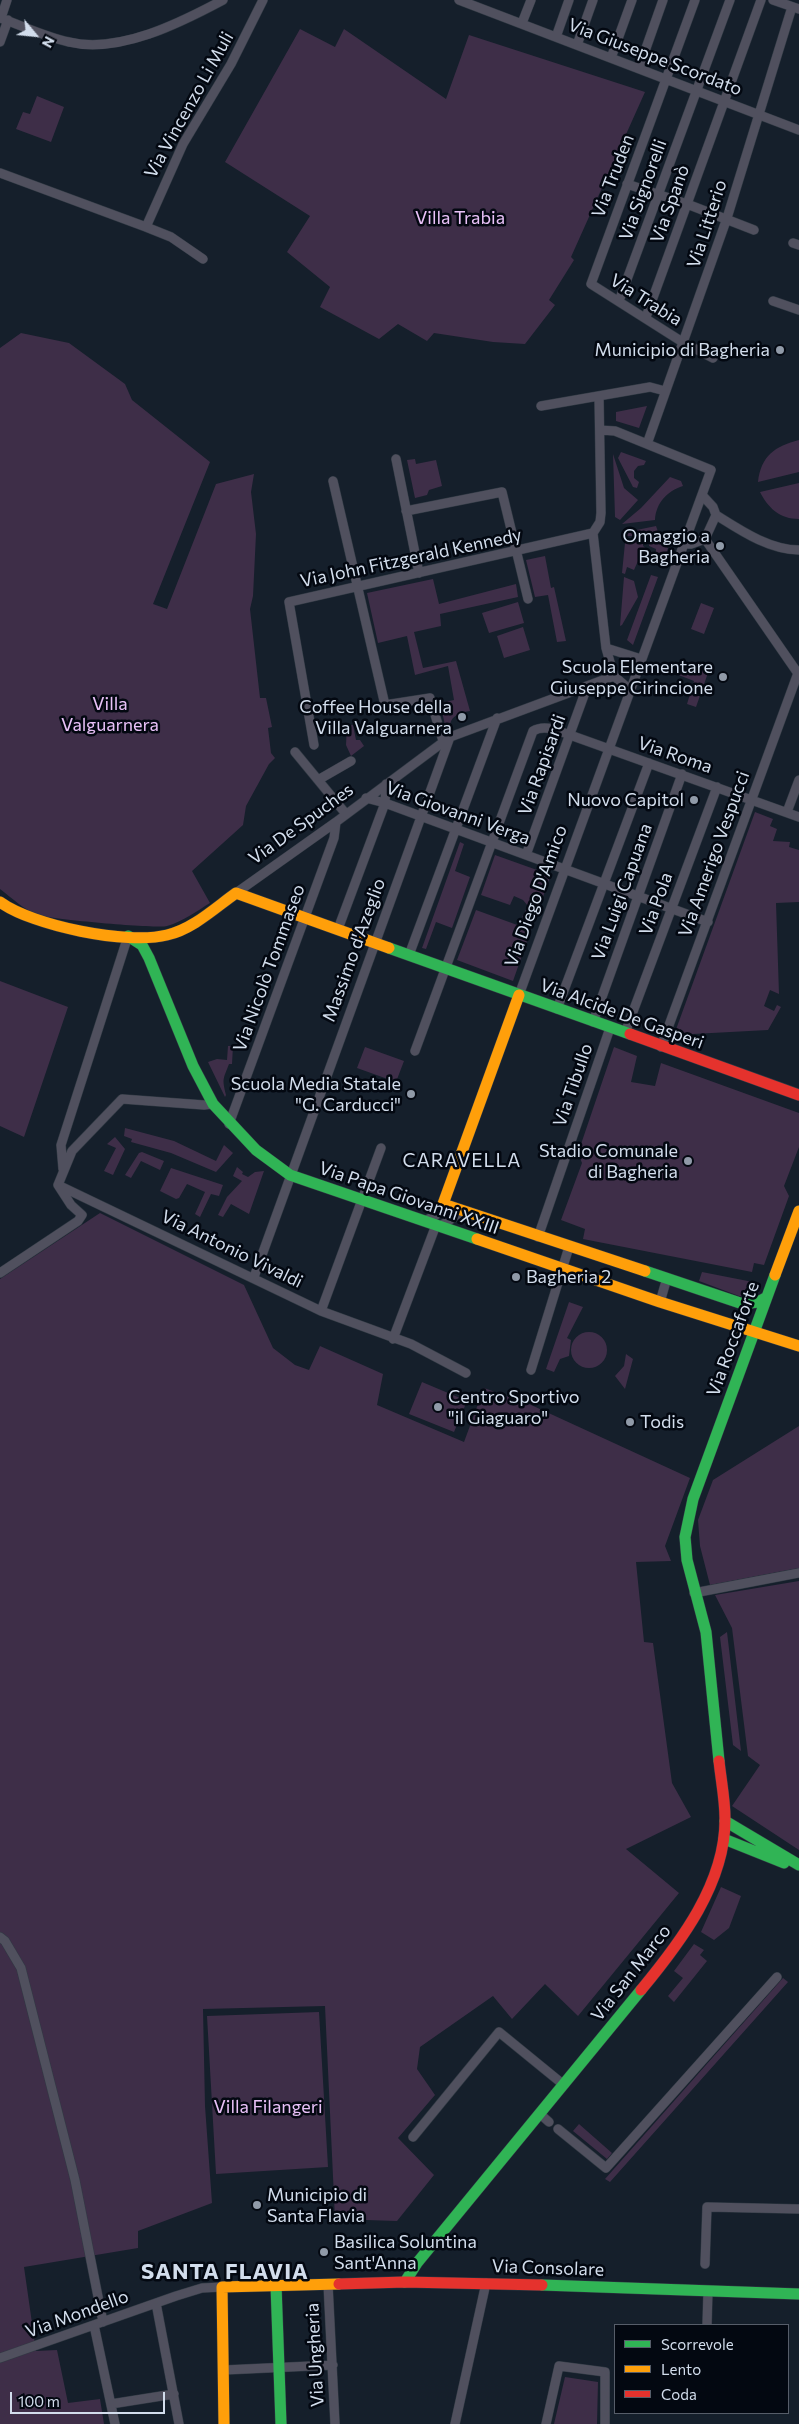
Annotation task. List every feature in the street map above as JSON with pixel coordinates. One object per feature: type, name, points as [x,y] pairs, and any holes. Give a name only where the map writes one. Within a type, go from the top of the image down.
[{"type":"street","points":[[0,42],[7,0]]},
{"type":"street","points":[[3,19],[46,36],[71,43],[103,45],[157,32],[223,0]]},
{"type":"street","name":"Via Vincenzo Li Muli","points":[[146,227],[183,144],[231,64],[263,0]]},
{"type":"street","name":"Via Giuseppe Scordato","points":[[460,0],[799,130]]},
{"type":"street","points":[[522,23],[530,0]]},
{"type":"street","points":[[556,37],[569,0]]},
{"type":"street","points":[[577,44],[594,0]]},
{"type":"street","points":[[611,58],[632,0]]},
{"type":"street","points":[[639,68],[663,0]]},
{"type":"street","name":"Via Truden","points":[[590,284],[695,0]]},
{"type":"street","name":"Via Signorelli","points":[[619,301],[730,0]]},
{"type":"street","name":"Via Spanò","points":[[646,318],[761,0]]},
{"type":"street","points":[[772,0],[795,8]]},
{"type":"street","name":"Via Litterio","points":[[647,444],[727,218],[758,115],[795,8]]},
{"type":"street","points":[[0,173],[171,237],[203,260]]},
{"type":"street","points":[[627,184],[727,218],[754,230]]},
{"type":"street","name":"Via Trabia","points":[[590,284],[684,343],[713,358]]},
{"type":"street","points":[[772,301],[799,310]]},
{"type":"street","points":[[541,406],[650,387],[665,391]]},
{"type":"street","points":[[599,397],[601,514],[600,522],[593,533],[606,648],[614,676],[630,690]]},
{"type":"street","points":[[600,430],[615,431],[647,444]]},
{"type":"street","name":"Via Diego D'Amico","points":[[443,1204],[711,470],[647,444]]},
{"type":"street","points":[[396,458],[419,574]]},
{"type":"street","points":[[333,481],[385,705],[430,698],[446,739]]},
{"type":"street","points":[[406,511],[502,492],[528,599]]},
{"type":"street","points":[[702,495],[713,506],[716,515],[768,544],[790,550],[799,550]]},
{"type":"street","points":[[683,544],[691,544],[705,539],[716,515]]},
{"type":"street","name":"Via John Fitzgerald Kennedy","points":[[314,744],[289,602],[517,552],[593,533]]},
{"type":"street","points":[[705,539],[798,674]]},
{"type":"street","points":[[606,648],[641,659]]},
{"type":"street","name":"Via Amerigo Vespucci","points":[[661,1046],[798,674]]},
{"type":"street","name":"Via De Spuches","points":[[0,902],[15,912],[36,921],[78,930],[128,936],[166,936],[193,922],[236,893],[336,822],[446,739],[497,718],[533,708],[614,676]]},
{"type":"street","name":"Via Rapisardi","points":[[526,855],[588,687]]},
{"type":"street","points":[[409,956],[497,718]]},
{"type":"street","name":"Via Roma","points":[[492,842],[533,731],[539,727],[570,735],[799,817]]},
{"type":"street","name":"Massimo d'Azeglio","points":[[254,1277],[446,739]]},
{"type":"street","points":[[295,752],[346,814]]},
{"type":"street","points":[[318,780],[351,761]]},
{"type":"street","points":[[557,1009],[649,763]]},
{"type":"street","name":"Via Luigi Capuana","points":[[593,1022],[682,774]]},
{"type":"street","points":[[787,812],[799,780]]},
{"type":"street","points":[[338,929],[385,803],[386,784]]},
{"type":"street","name":"Via Pola","points":[[625,1034],[717,787]]},
{"type":"street","name":"Via Giovanni Verga","points":[[366,798],[385,803],[708,922]]},
{"type":"street","name":"Via Nicolò Tommaseo","points":[[230,1124],[334,838],[336,822]]},
{"type":"street","points":[[415,1051],[492,842]]},
{"type":"street","name":"Via Alcide De Gasperi","points":[[236,893],[799,1095]]},
{"type":"street","points":[[63,1169],[61,1145],[128,936]]},
{"type":"street","name":"Via Papa Giovanni XXIII","points":[[128,936],[142,945],[149,958],[193,1066],[213,1104],[256,1150],[290,1175],[660,1302],[756,1328],[799,1346]]},
{"type":"street","points":[[149,958],[155,943],[166,936]]},
{"type":"street","name":"Via Tibullo","points":[[538,1236],[610,1028]]},
{"type":"street","points":[[0,1273],[78,1221],[82,1215],[71,1204],[58,1185],[63,1169],[72,1151],[122,1099],[213,1104]]},
{"type":"street","points":[[321,1311],[381,1148]]},
{"type":"street","name":"Via Antonio Vivaldi","points":[[58,1185],[254,1277],[321,1311],[393,1339],[411,1344],[466,1373]]},
{"type":"street","points":[[393,1339],[436,1215],[443,1204]]},
{"type":"street","name":"Via Papa Giovanni XXIII","points":[[443,1204],[736,1301],[752,1304],[767,1298]]},
{"type":"street","name":"Via Roccaforte","points":[[701,1479],[799,1212]]},
{"type":"street","points":[[434,1224],[458,1215],[470,1213]]},
{"type":"street","points":[[531,1370],[569,1247]]},
{"type":"street","points":[[660,1302],[668,1278]]},
{"type":"street","points":[[736,1301],[756,1328]]},
{"type":"street","name":"Via San Marco","points":[[405,2282],[417,2263],[544,2118],[564,2085],[676,1948],[708,1889],[720,1859],[726,1821],[706,1632],[694,1593],[687,1560],[685,1537],[693,1499],[701,1479]]},
{"type":"street","points":[[694,1593],[799,1573]]},
{"type":"street","points":[[726,1821],[799,1867]]},
{"type":"street","points":[[724,1839],[799,1867]]},
{"type":"street","points":[[0,1937],[5,1940],[21,1968],[75,2180],[103,2322]]},
{"type":"street","points":[[558,2129],[606,2168],[777,1977]]},
{"type":"street","points":[[413,2137],[499,2032],[564,2085]]},
{"type":"street","points":[[705,2264],[707,2207],[799,2209]]},
{"type":"street","name":"Via Consolare","points":[[222,2287],[405,2282],[799,2294]]},
{"type":"street","points":[[455,2424],[486,2283]]},
{"type":"street","name":"Via Ungheria","points":[[328,2284],[335,2424]]},
{"type":"street","points":[[276,2286],[281,2424]]},
{"type":"street","points":[[222,2287],[224,2424]]},
{"type":"street","name":"Via Mondello","points":[[0,2358],[202,2288],[222,2287]]},
{"type":"street","points":[[708,2291],[708,2324]]},
{"type":"street","points":[[156,2303],[179,2424]]},
{"type":"street","points":[[94,2325],[115,2424]]},
{"type":"street","points":[[224,2370],[333,2365]]},
{"type":"street","points":[[546,2424],[559,2366],[604,2372],[604,2424]]},
{"type":"street","points":[[112,2404],[174,2394]]},
{"type":"green space","name":"Villa Trabia","points":[[300,29],[335,47],[344,29],[446,99],[469,35],[645,92],[571,257],[574,260],[549,300],[555,305],[525,344],[493,342],[434,333],[427,341],[398,324],[379,339],[320,307],[330,287],[287,252],[310,216],[225,162]]},
{"type":"green space","points":[[37,96],[64,107],[51,142],[16,129],[23,112],[30,114]]},
{"type":"green space","name":"Villa Valguarnera","points":[[21,333],[69,343],[125,384],[132,400],[210,462],[153,604],[167,609],[216,484],[254,474],[251,492],[256,534],[253,596],[250,609],[260,698],[266,698],[272,727],[268,728],[271,753],[275,758],[269,764],[246,806],[243,825],[192,871],[210,903],[184,919],[167,926],[103,923],[46,917],[33,913],[23,907],[0,889],[0,348]]},
{"type":"green space","points":[[647,406],[639,428],[616,421],[616,412]]},
{"type":"green space","points":[[799,440],[799,472],[758,482],[762,465],[766,459],[776,449]]},
{"type":"green space","points":[[621,452],[646,461],[644,465],[638,466],[634,471],[634,478],[639,482],[637,488],[633,487],[618,458]]},
{"type":"green space","points":[[613,454],[624,488],[638,500],[620,520],[615,517]]},
{"type":"green space","points":[[415,459],[416,464],[436,460],[442,486],[429,490],[427,495],[415,498],[407,460]]},
{"type":"green space","points":[[670,477],[681,481],[683,486],[663,498],[655,520],[622,524],[641,508]]},
{"type":"green space","points":[[799,483],[799,519],[786,517],[775,512],[760,492]]},
{"type":"green space","points":[[656,526],[662,543],[668,548],[662,566],[655,564],[656,549],[649,546],[649,536],[622,536],[622,533]]},
{"type":"green space","points":[[636,539],[643,539],[643,546],[652,553],[638,561],[634,570],[627,567],[625,574],[622,573],[625,543]]},
{"type":"green space","points":[[545,556],[551,588],[554,587],[566,641],[557,642],[548,595],[535,597],[526,560]]},
{"type":"green space","points":[[651,575],[658,577],[633,645],[627,640]]},
{"type":"green space","points":[[624,577],[634,581],[638,597],[620,626]]},
{"type":"green space","points":[[433,579],[439,604],[516,584],[518,597],[440,614],[441,626],[414,632],[423,668],[456,661],[470,711],[458,714],[450,724],[445,725],[440,703],[454,700],[448,666],[415,675],[407,636],[378,643],[367,593]]},
{"type":"green space","points":[[518,602],[524,623],[489,633],[482,613]]},
{"type":"green space","points":[[701,603],[714,608],[704,634],[691,629]]},
{"type":"green space","points":[[523,627],[530,650],[504,658],[497,636]]},
{"type":"green space","points":[[681,660],[709,670],[696,707],[687,704],[694,681],[676,674]]},
{"type":"green space","points":[[353,725],[356,740],[360,740],[364,746],[351,756],[346,745],[347,726]]},
{"type":"green space","points":[[755,812],[773,819],[770,826],[777,829],[773,841],[790,842],[789,847],[799,850],[799,902],[776,903],[779,994],[770,990],[764,1006],[774,1011],[777,1005],[781,1007],[768,1030],[674,1035]]},
{"type":"green space","points":[[460,842],[464,844],[455,871],[470,877],[452,928],[436,922],[426,949],[422,948]]},
{"type":"green space","points":[[495,855],[551,875],[534,921],[522,917],[528,906],[523,900],[514,896],[510,905],[481,895]]},
{"type":"green space","points":[[476,910],[531,930],[513,981],[457,960]]},
{"type":"green space","points":[[0,981],[68,1007],[24,1137],[0,1126]]},
{"type":"green space","points":[[228,1046],[233,1046],[232,1064],[229,1064],[224,1079],[225,1097],[208,1062],[217,1059],[227,1060]]},
{"type":"green space","points":[[365,1047],[404,1061],[396,1082],[357,1068]]},
{"type":"green space","name":"Stadio Comunale di Bagheria","points":[[614,1047],[637,1056],[631,1082],[655,1086],[661,1063],[799,1113],[799,1147],[784,1186],[789,1196],[764,1265],[754,1263],[752,1272],[583,1239],[585,1229],[561,1220],[582,1163],[578,1153]]},
{"type":"green space","points":[[125,1128],[174,1141],[216,1161],[224,1145],[233,1153],[216,1172],[171,1153],[131,1142],[132,1139],[124,1136]]},
{"type":"green space","points":[[115,1137],[125,1149],[113,1175],[104,1171],[116,1148],[107,1144]]},
{"type":"green space","points":[[142,1152],[164,1161],[160,1170],[141,1161],[131,1178],[125,1175],[139,1153]]},
{"type":"green space","points":[[237,1167],[243,1172],[242,1174],[248,1177],[255,1172],[264,1171],[249,1214],[231,1204],[223,1217],[218,1215],[227,1197],[242,1181],[233,1176]]},
{"type":"green space","points":[[171,1168],[223,1185],[219,1196],[211,1194],[200,1217],[195,1214],[205,1192],[187,1184],[179,1198],[176,1199],[160,1191]]},
{"type":"green space","points":[[100,1213],[244,1285],[273,1348],[295,1365],[309,1370],[320,1346],[383,1374],[377,1405],[464,1442],[484,1388],[529,1404],[690,1478],[665,1546],[671,1561],[636,1562],[644,1642],[653,1643],[672,1783],[691,1817],[626,1849],[679,1893],[578,2016],[545,1984],[512,2019],[493,1996],[420,2047],[417,2069],[435,2095],[398,2138],[434,2175],[397,2221],[335,2219],[325,2006],[203,2009],[205,2106],[212,2203],[138,2231],[138,2248],[24,2267],[36,2351],[57,2350],[68,2403],[100,2399],[104,2424],[0,2424],[0,1279]]},
{"type":"green space","points":[[702,1272],[758,1283],[755,1296],[739,1296],[699,1281]]},
{"type":"green space","points":[[569,1302],[583,1307],[567,1338],[571,1340],[569,1356],[560,1359],[554,1372],[546,1369]]},
{"type":"green space","points":[[589,1332],[596,1333],[602,1337],[606,1343],[606,1357],[602,1363],[596,1367],[589,1368],[582,1367],[576,1363],[572,1357],[571,1350],[572,1343],[576,1337],[582,1333]]},
{"type":"green space","points":[[626,1354],[633,1359],[625,1389],[615,1376],[624,1366]]},
{"type":"green space","name":"Centro Sportivo \"il Giaguaro\"","points":[[422,1382],[467,1401],[454,1432],[409,1414]]},
{"type":"green space","points":[[799,1426],[799,1568],[710,1585],[700,1546],[698,1520],[713,1480]]},
{"type":"green space","points":[[799,1581],[799,1850],[732,1806],[760,1765],[748,1756],[732,1628],[715,1595]]},
{"type":"green space","points":[[727,1632],[741,1751],[733,1745],[720,1637]]},
{"type":"green space","points":[[721,1887],[741,1896],[729,1928],[714,1940],[701,1932]]},
{"type":"green space","points":[[694,1944],[704,1950],[700,1955],[707,1961],[674,2002],[668,1996],[683,1978],[674,1971]]},
{"type":"green space","points":[[783,1978],[788,1982],[610,2182],[605,2179]]},
{"type":"green space","name":"Villa Filangeri","points":[[319,2012],[328,2167],[216,2174],[207,2016]]},
{"type":"green space","points":[[579,2124],[612,2153],[607,2159],[573,2131]]},
{"type":"green space","points":[[565,2377],[598,2382],[597,2424],[554,2424]]},
{"type":"traffic: fast","points":[[128,936],[142,945],[149,958],[193,1066],[213,1104],[256,1150],[290,1175],[477,1239]]},
{"type":"traffic: fast","points":[[389,948],[630,1034]]},
{"type":"traffic: fast","points":[[645,1271],[743,1304],[758,1302],[767,1297]]},
{"type":"traffic: fast","points":[[719,1761],[706,1632],[687,1560],[685,1537],[693,1499],[775,1275]]},
{"type":"traffic: fast","points":[[725,1821],[799,1865]]},
{"type":"traffic: fast","points":[[724,1839],[784,1863]]},
{"type":"traffic: fast","points":[[405,2282],[417,2263],[641,1990]]},
{"type":"traffic: fast","points":[[276,2285],[281,2424]]},
{"type":"traffic: fast","points":[[542,2285],[799,2294]]},
{"type":"traffic: slow","points":[[0,902],[15,911],[57,926],[105,935],[150,937],[167,935],[186,928],[236,893],[389,948]]},
{"type":"traffic: slow","points":[[519,995],[443,1204],[645,1271]]},
{"type":"traffic: slow","points":[[775,1275],[799,1211]]},
{"type":"traffic: slow","points":[[477,1239],[660,1302],[799,1346]]},
{"type":"traffic: slow","points":[[224,2424],[222,2287],[339,2284]]},
{"type":"traffic: jam","points":[[630,1034],[799,1095]]},
{"type":"traffic: jam","points":[[641,1990],[685,1932],[698,1911],[718,1866],[725,1818],[719,1761]]},
{"type":"traffic: jam","points":[[339,2284],[405,2282],[542,2285]]},
{"type":"place","name":"Municipio di Bagheria","points":[[780,350]]},
{"type":"place","name":"Omaggio a Bagheria","points":[[720,546]]},
{"type":"place","name":"Scuola Elementare Giuseppe Cirincione","points":[[723,677]]},
{"type":"place","name":"Coffee House della Villa Valguarnera","points":[[462,717]]},
{"type":"place","name":"Nuovo Capitol","points":[[694,800]]},
{"type":"place","name":"Scuola Media Statale \"G. Carducci\"","points":[[411,1094]]},
{"type":"place","name":"Stadio Comunale di Bagheria","points":[[688,1161]]},
{"type":"place","name":"Bagheria 2","points":[[516,1277]]},
{"type":"place","name":"Centro Sportivo \"il Giaguaro\"","points":[[438,1407]]},
{"type":"place","name":"Todis","points":[[630,1422]]},
{"type":"place","name":"Municipio di Santa Flavia","points":[[257,2205]]},
{"type":"place","name":"Basilica Soluntina Sant'Anna","points":[[324,2252]]},
{"type":"district","name":"CARAVELLA","points":[[462,1161]]},
{"type":"district","name":"SANTA FLAVIA","points":[[225,2272]]}]
